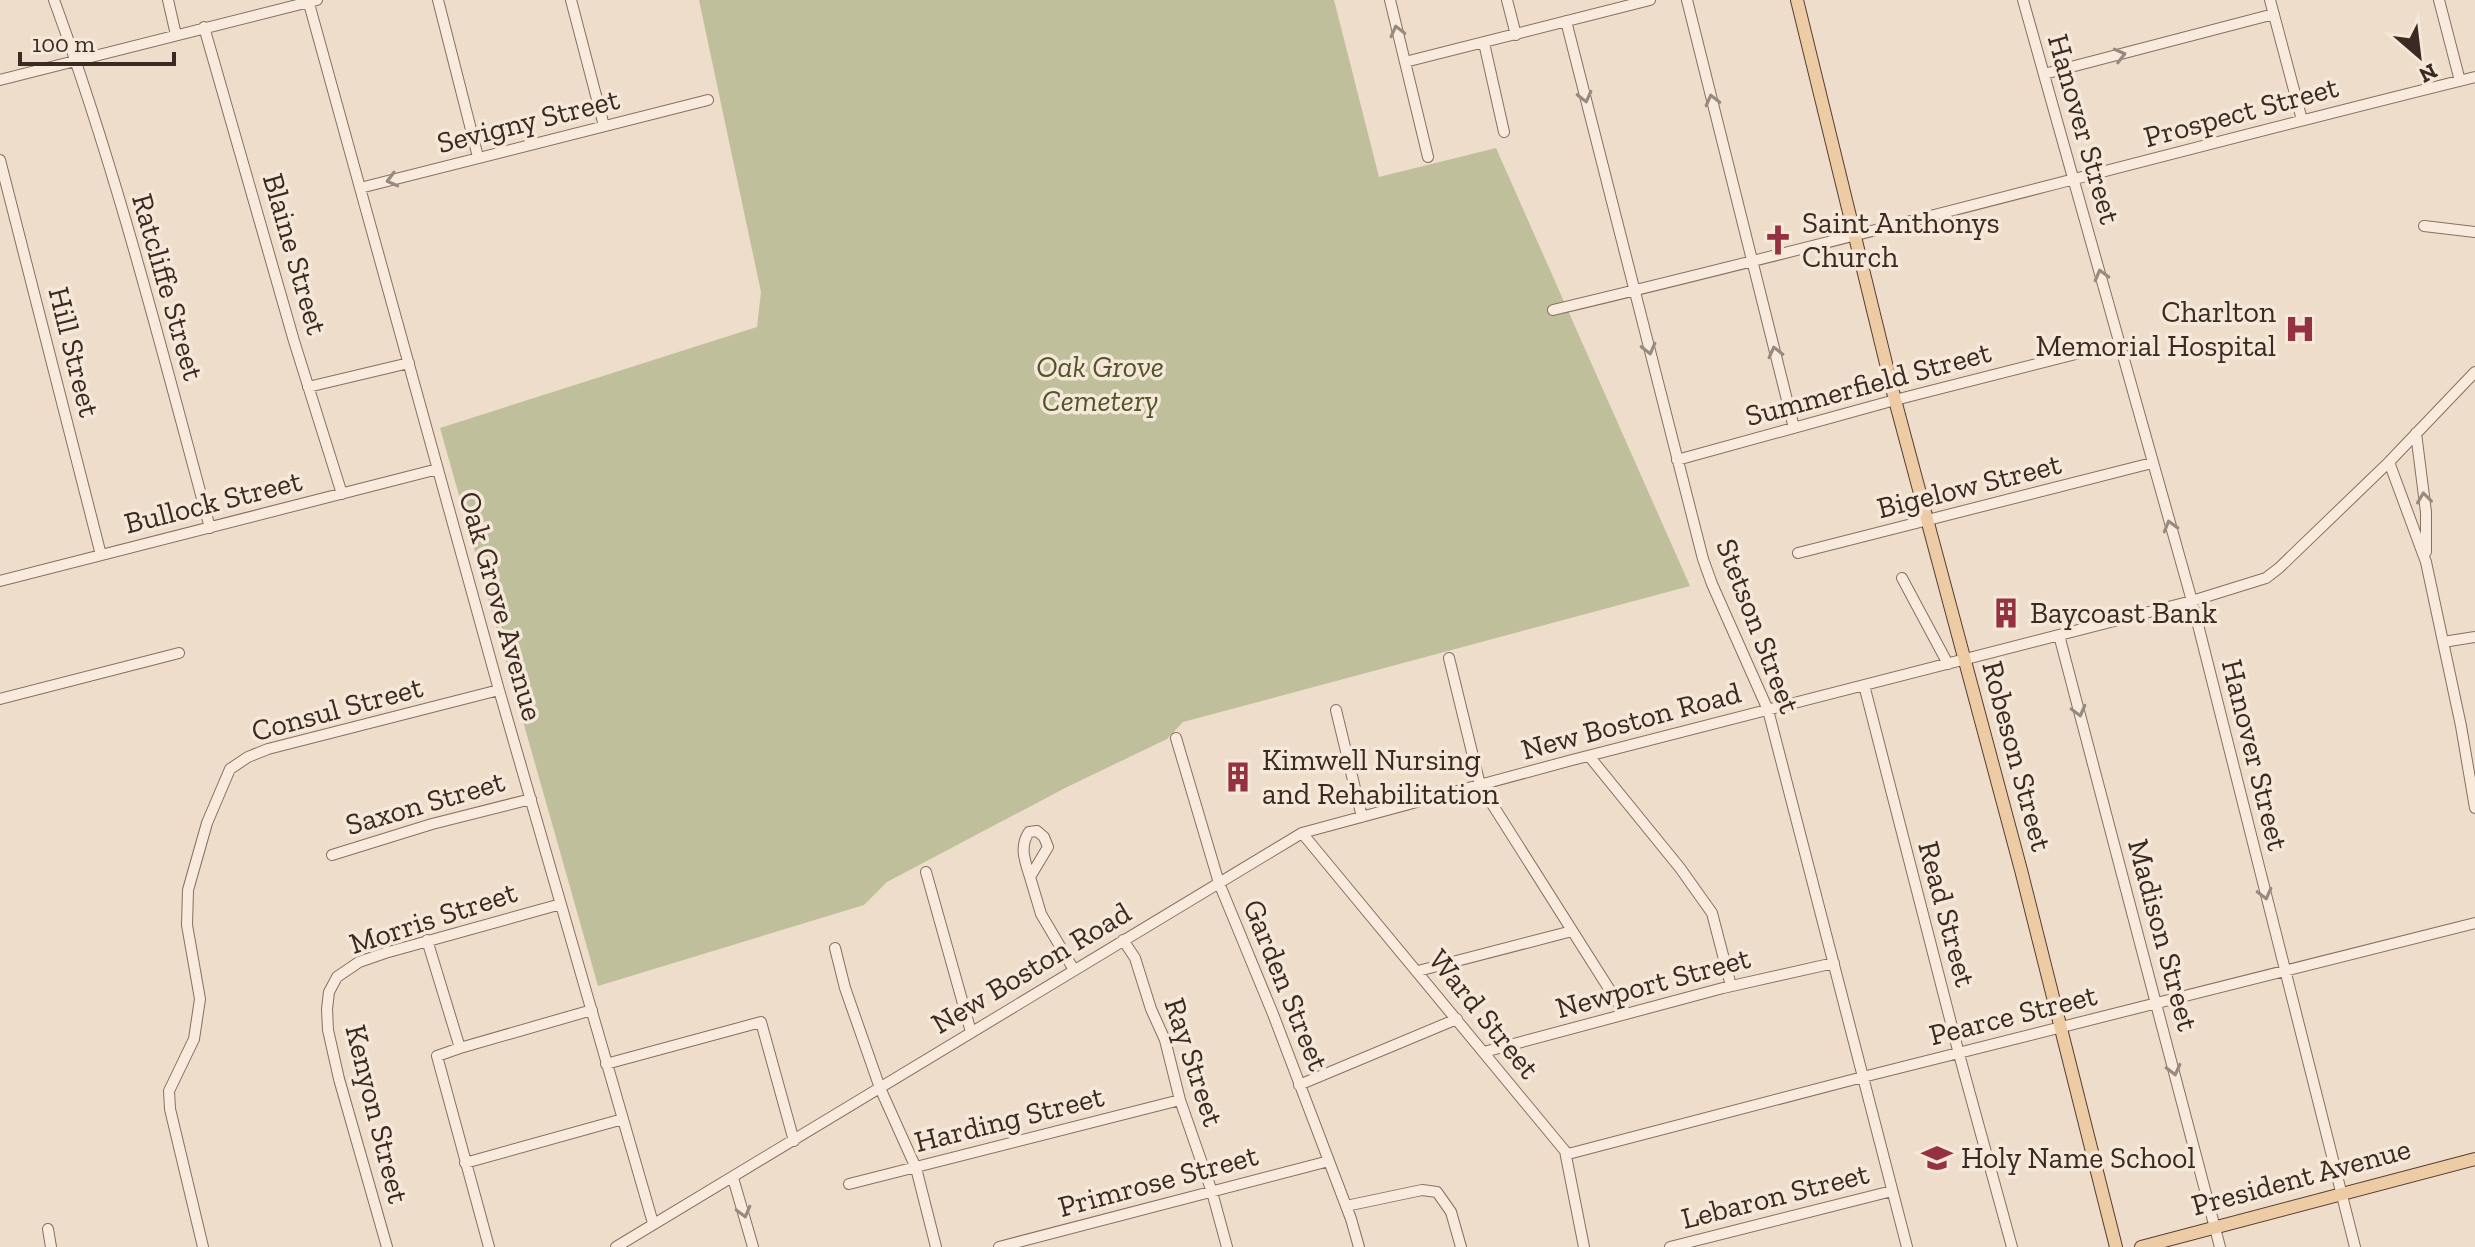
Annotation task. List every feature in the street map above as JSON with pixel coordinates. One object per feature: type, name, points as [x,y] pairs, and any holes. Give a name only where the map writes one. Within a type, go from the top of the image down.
[{"type":"main road","name":"Robeson Street","points":[[1797,0],[1895,400],[2116,1247]]},
{"type":"main road","name":"President Avenue","points":[[2141,1247],[2475,1159]]},
{"type":"street","name":"Ratcliffe Street","points":[[54,0],[76,62],[157,333],[210,528]]},
{"type":"street","points":[[168,0],[176,35]]},
{"type":"street","points":[[438,0],[478,157]]},
{"type":"street","points":[[571,0],[604,126]]},
{"type":"street","points":[[1390,0],[1428,157]]},
{"type":"street","points":[[1507,0],[1516,35]]},
{"type":"street","points":[[1405,62],[1516,35],[1627,3],[1650,0]]},
{"type":"street","points":[[1687,0],[1794,428]]},
{"type":"street","name":"Hanover Street","points":[[2023,0],[2192,601],[2355,1247]]},
{"type":"street","points":[[2270,0],[2302,120]]},
{"type":"street","points":[[2439,0],[2460,81]]},
{"type":"street","points":[[0,80],[311,1]]},
{"type":"street","name":"Oak Grove Avenue","points":[[311,1],[499,690],[653,1223]]},
{"type":"street","points":[[2044,74],[2274,14]]},
{"type":"street","name":"Stetson Street","points":[[1566,21],[1677,460],[1712,584],[1768,710],[1907,1247]]},
{"type":"street","name":"Blaine Street","points":[[204,27],[342,494]]},
{"type":"street","points":[[1484,43],[1504,132]]},
{"type":"street","name":"Prospect Street","points":[[1553,310],[1855,236],[1971,204],[2075,181],[2475,77]]},
{"type":"street","name":"Sevigny Street","points":[[360,188],[708,100]]},
{"type":"street","name":"Hill Street","points":[[0,160],[101,555]]},
{"type":"street","points":[[2424,226],[2475,232]]},
{"type":"street","name":"Summerfield Street","points":[[1677,460],[2119,343]]},
{"type":"street","points":[[308,387],[409,363]]},
{"type":"street","name":"New Boston Road","points":[[616,1247],[1302,833],[2192,601],[2266,578],[2389,462],[2475,372]]},
{"type":"street","points":[[2416,433],[2426,512],[2426,562]]},
{"type":"street","points":[[2389,462],[2426,562],[2475,808]]},
{"type":"street","name":"Bigelow Street","points":[[1798,553],[2152,463]]},
{"type":"street","name":"Bullock Street","points":[[0,581],[438,469]]},
{"type":"street","points":[[1902,578],[1948,664]]},
{"type":"street","name":"Madison Street","points":[[2059,635],[2220,1247]]},
{"type":"street","points":[[2443,642],[2475,637]]},
{"type":"street","points":[[0,699],[179,653]]},
{"type":"street","points":[[1449,658],[1480,785],[1625,1014]]},
{"type":"street","name":"Read Street","points":[[1864,685],[2012,1247]]},
{"type":"street","name":"Consul Street","points":[[203,1247],[178,1151],[169,1091],[194,1039],[200,995],[187,925],[188,890],[207,823],[230,769],[268,749],[499,690]]},
{"type":"street","points":[[1336,710],[1362,817]]},
{"type":"street","name":"Garden Street","points":[[1176,738],[1219,883],[1273,1014],[1359,1247]]},
{"type":"street","points":[[1589,756],[1680,868],[1712,913],[1731,986]]},
{"type":"street","name":"Saxon Street","points":[[332,855],[432,824],[531,799]]},
{"type":"street","name":"Ward Street","points":[[1302,833],[1565,1151],[1584,1247]]},
{"type":"street","points":[[926,872],[971,1032]]},
{"type":"street","points":[[1030,877],[1041,914],[1074,970]]},
{"type":"street","name":"Morris Street","points":[[329,992],[337,977],[359,962],[561,904]]},
{"type":"street","name":"Pearce Street","points":[[1565,1151],[1568,1154],[1582,1151],[2475,923]]},
{"type":"street","points":[[1418,971],[1572,931]]},
{"type":"street","points":[[427,940],[460,1048]]},
{"type":"street","name":"Ray Street","points":[[1123,940],[1135,958],[1151,1009],[1165,1040],[1180,1100],[1212,1192],[1227,1247]]},
{"type":"street","points":[[835,948],[845,988],[880,1088],[916,1168],[936,1247]]},
{"type":"street","name":"Newport Street","points":[[1484,1052],[1731,986],[1834,963]]},
{"type":"street","name":"Kenyon Street","points":[[329,992],[328,1030],[387,1247]]},
{"type":"street","points":[[489,1247],[437,1056],[592,1010]]},
{"type":"street","points":[[1299,1085],[1457,1019]]},
{"type":"street","points":[[606,1064],[761,1022],[794,1141]]},
{"type":"street","name":"Harding Street","points":[[849,1184],[1180,1100]]},
{"type":"street","points":[[465,1163],[623,1119]]},
{"type":"street","name":"Primrose Street","points":[[999,1247],[1329,1161]]},
{"type":"street","points":[[733,1178],[753,1247]]},
{"type":"street","points":[[1346,1206],[1422,1190],[1437,1192],[1451,1212],[1461,1247]]},
{"type":"street","name":"Lebaron Street","points":[[1670,1247],[1892,1191]]},
{"type":"street","points":[[48,1229],[51,1247]]},
{"type":"green space","name":"Oak Grove Cemetery","points":[[699,0],[1334,0],[1379,177],[1496,148],[1690,586],[1183,722],[1167,739],[1065,788],[887,882],[864,905],[598,986],[440,428],[757,327],[761,292]]},
{"type":"place","name":"Saint Anthonys Church","points":[[1778,240]]},
{"type":"place","name":"Charlton Memorial Hospital","points":[[2300,329]]},
{"type":"place","name":"Baycoast Bank","points":[[2006,613]]},
{"type":"place","name":"Kimwell Nursing and Rehabilitation","points":[[1238,777]]},
{"type":"place","name":"Holy Name School","points":[[1937,1158]]}]
